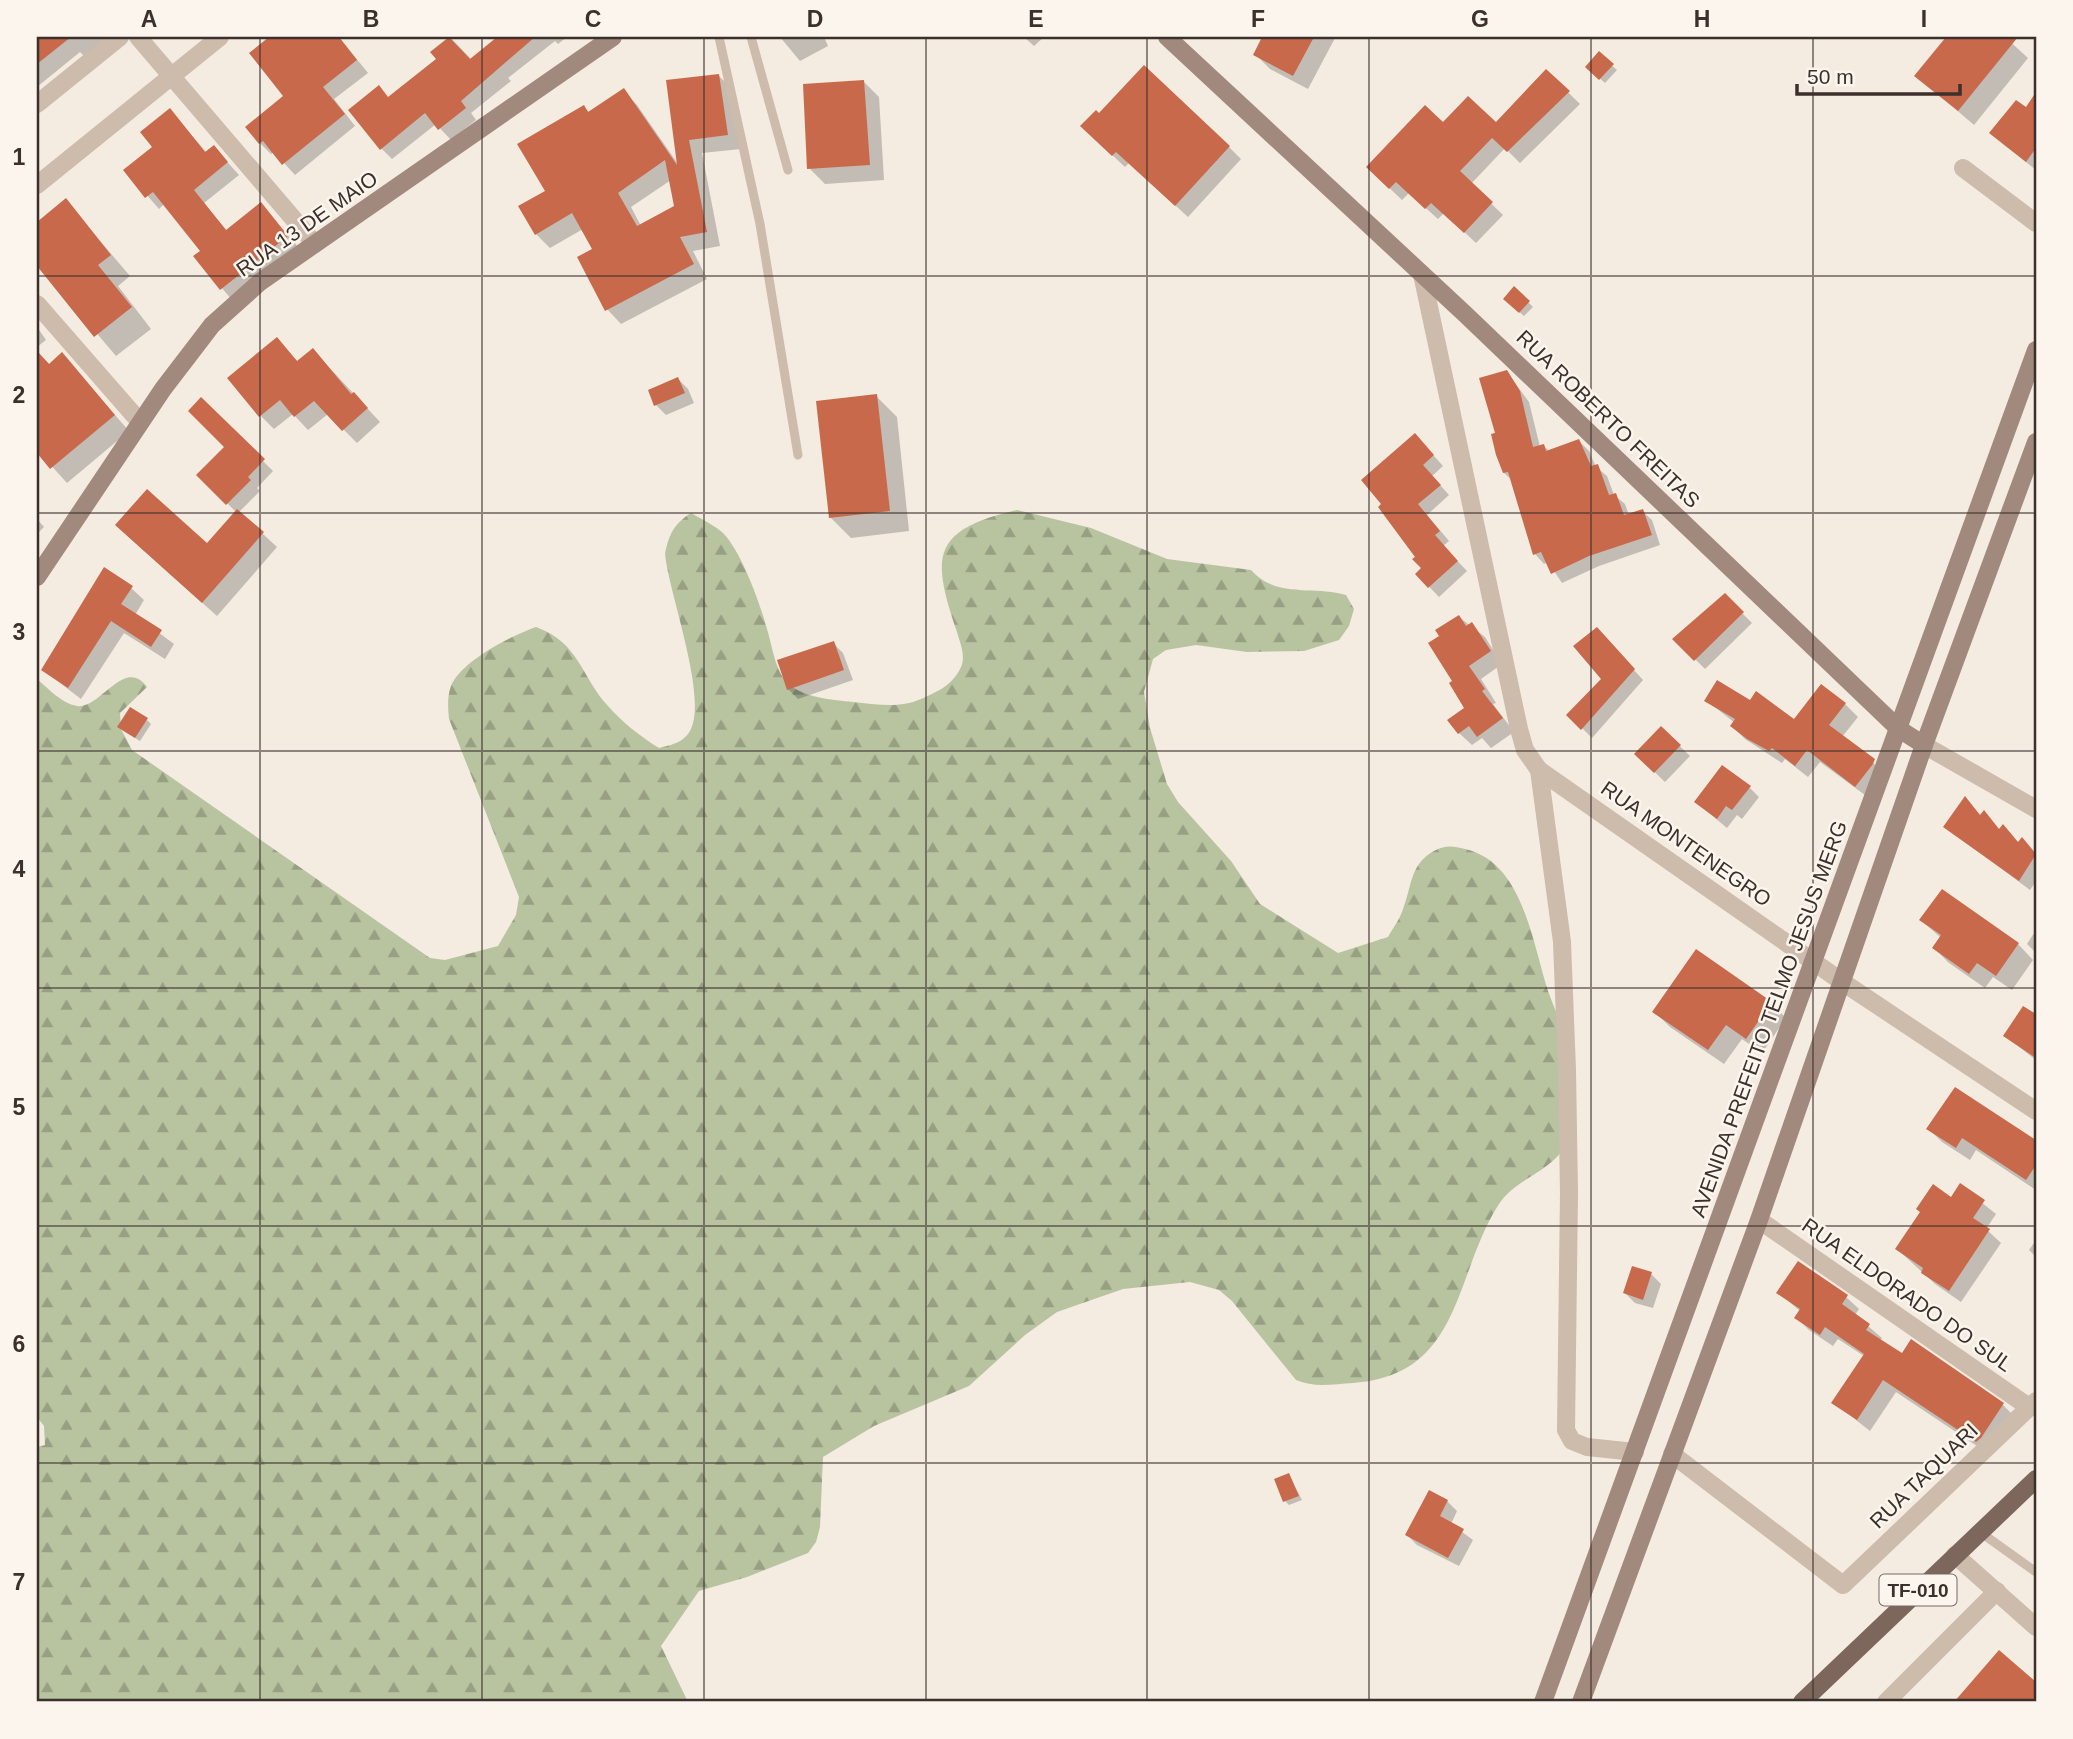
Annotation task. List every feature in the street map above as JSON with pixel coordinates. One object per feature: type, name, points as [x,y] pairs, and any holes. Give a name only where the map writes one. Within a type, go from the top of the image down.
[{"type":"main road","name":"RUA 13 DE MAIO","points":[[37,577],[140,422],[212,325],[260,282],[613,37]]},
{"type":"main road","name":"RUA ROBERTO FREITAS","points":[[1167,37],[1422,274],[1899,729],[1924,745]]},
{"type":"main road","name":"AVENIDA PREFEITO TELMO JESUS MERG","points":[[1543,1702],[2036,351]]},
{"type":"main road","points":[[1581,1702],[1759,1220],[1924,745],[2036,442]]},
{"type":"main road","name":"TF-010","points":[[1802,1702],[2036,1479]]},
{"type":"street","points":[[37,104],[120,37]]},
{"type":"street","points":[[138,37],[316,244]]},
{"type":"street","points":[[37,185],[220,37]]},
{"type":"street","points":[[1963,168],[2036,223]]},
{"type":"street","name":"RUA MONTENEGRO","points":[[1422,274],[1525,750],[1539,770],[1841,981],[2036,1111]]},
{"type":"street","points":[[37,304],[140,422]]},
{"type":"street","name":"RUA ROBERTO FREITAS","points":[[1924,745],[2033,800]]},
{"type":"street","points":[[1539,770],[1562,942],[1569,1193],[1566,1430],[1572,1441],[1587,1447],[1635,1452]]},
{"type":"street","name":"RUA ELDORADO DO SUL","points":[[1759,1220],[2033,1404]]},
{"type":"street","name":"RUA TAQUARI","points":[[1672,1454],[1843,1586],[2033,1404]]},
{"type":"street","points":[[1955,1555],[2036,1627]]},
{"type":"street","points":[[1886,1702],[1997,1591]]},
{"type":"lane","points":[[719,37],[760,225],[798,456]]},
{"type":"lane","points":[[751,37],[788,170]]},
{"type":"lane","points":[[1980,1532],[2036,1572]]},
{"type":"green space","points":[[1017,510],[1091,528],[1167,559],[1251,570],[1272,585],[1346,595],[1354,609],[1349,626],[1339,640],[1304,651],[1247,652],[1196,645],[1166,650],[1153,659],[1144,692],[1150,728],[1167,784],[1178,802],[1231,861],[1260,904],[1338,953],[1388,937],[1402,913],[1416,869],[1426,856],[1438,849],[1457,847],[1485,857],[1513,887],[1530,928],[1548,991],[1573,1061],[1575,1085],[1571,1126],[1562,1151],[1545,1167],[1515,1187],[1499,1204],[1484,1232],[1450,1317],[1435,1342],[1416,1362],[1389,1376],[1353,1383],[1317,1385],[1296,1380],[1232,1301],[1219,1290],[1190,1282],[1123,1289],[1057,1312],[1025,1335],[969,1386],[874,1426],[823,1457],[820,1527],[816,1542],[808,1553],[747,1577],[699,1591],[661,1646],[688,1702],[37,1702],[37,1447],[45,1445],[44,1426],[37,1417],[37,679],[60,699],[77,706],[86,705],[121,680],[130,677],[138,679],[147,687],[120,713],[121,729],[132,750],[430,958],[445,960],[498,946],[516,915],[519,897],[449,719],[448,698],[451,686],[465,667],[501,643],[536,627],[551,634],[571,651],[608,706],[639,734],[659,748],[682,740],[691,729],[695,713],[694,693],[686,643],[665,554],[673,530],[691,513],[712,525],[730,541],[760,606],[778,668],[791,686],[812,696],[837,700],[887,705],[912,702],[944,687],[958,673],[962,663],[962,650],[943,584],[942,565],[945,550],[953,537],[968,527]]},
{"type":"building","points":[[37,37],[71,37],[37,64]]},
{"type":"building","points":[[269,37],[339,37],[357,60],[323,87],[345,114],[282,165],[263,141],[259,144],[245,127],[283,96],[249,53]]},
{"type":"building","points":[[449,37],[470,59],[497,37],[535,37],[461,101],[466,108],[438,130],[425,113],[380,150],[348,110],[379,85],[388,97],[436,59],[430,52]]},
{"type":"building","points":[[1262,37],[1314,37],[1293,76],[1253,55]]},
{"type":"building","points":[[1946,37],[2018,37],[1958,111],[1914,76]]},
{"type":"building","points":[[1599,51],[1614,64],[1599,80],[1585,67]]},
{"type":"building","points":[[1144,65],[1230,146],[1175,206],[1116,152],[1112,156],[1080,126],[1096,110],[1099,113]]},
{"type":"building","points":[[1546,69],[1570,91],[1507,152],[1492,138],[1460,171],[1493,202],[1464,233],[1431,203],[1425,209],[1396,182],[1389,189],[1366,167],[1425,105],[1443,122],[1468,96],[1496,122]]},
{"type":"building","points":[[719,74],[728,135],[689,140],[707,232],[680,237],[694,264],[605,311],[577,257],[592,249],[572,213],[535,235],[518,206],[545,191],[517,144],[584,105],[588,112],[624,88],[677,165],[666,80]],"holes":[[[665,160],[674,206],[637,226],[618,193]]]},
{"type":"building","points":[[864,80],[870,165],[807,169],[803,84]]},
{"type":"building","points":[[2036,92],[2036,148],[2026,162],[1989,133],[2016,100],[2026,107]]},
{"type":"building","points":[[170,108],[205,152],[214,145],[228,162],[194,190],[226,230],[261,202],[288,236],[220,290],[193,256],[200,251],[153,192],[145,198],[123,170],[152,147],[140,132]]},
{"type":"building","points":[[66,198],[111,255],[98,265],[132,307],[94,337],[37,266],[37,222]]},
{"type":"building","points":[[1514,286],[1530,301],[1519,313],[1503,299]]},
{"type":"building","points":[[277,337],[297,361],[313,348],[351,394],[354,392],[368,408],[342,431],[314,401],[294,417],[280,400],[259,417],[227,378]]},
{"type":"building","points":[[37,351],[49,364],[62,352],[115,415],[50,469],[37,453]]},
{"type":"building","points":[[1507,370],[1520,391],[1533,447],[1544,444],[1546,451],[1579,439],[1591,466],[1598,464],[1609,495],[1616,493],[1624,515],[1643,509],[1652,535],[1589,556],[1551,574],[1541,552],[1533,555],[1508,472],[1503,473],[1496,455],[1491,434],[1495,433],[1479,378]]},
{"type":"building","points":[[678,377],[685,393],[654,406],[648,390]]},
{"type":"building","points":[[877,394],[890,511],[829,518],[816,401]]},
{"type":"building","points":[[201,397],[265,459],[248,477],[251,480],[226,505],[196,475],[224,447],[188,411]]},
{"type":"building","points":[[1415,433],[1434,455],[1423,465],[1441,485],[1418,504],[1440,531],[1435,535],[1458,561],[1428,588],[1415,574],[1421,568],[1412,559],[1415,557],[1378,507],[1381,504],[1361,480]]},
{"type":"building","points":[[147,489],[207,543],[237,509],[264,532],[202,603],[115,525]]},
{"type":"building","points":[[104,567],[133,586],[121,604],[162,630],[151,647],[111,621],[68,688],[41,670]]},
{"type":"building","points":[[1725,593],[1744,612],[1694,661],[1672,639]]},
{"type":"building","points":[[1459,615],[1466,626],[1472,622],[1491,651],[1469,666],[1485,689],[1482,691],[1503,718],[1477,737],[1469,726],[1458,734],[1447,720],[1464,708],[1449,683],[1452,681],[1428,643],[1439,636],[1435,630]]},
{"type":"building","points":[[1597,627],[1635,669],[1581,730],[1566,715],[1601,679],[1573,646]]},
{"type":"building","points":[[834,641],[844,670],[787,690],[777,660]]},
{"type":"building","points":[[1717,680],[1750,700],[1756,691],[1794,719],[1821,684],[1846,703],[1829,725],[1875,759],[1873,764],[1855,787],[1807,750],[1795,766],[1772,748],[1769,751],[1747,739],[1730,726],[1735,719],[1704,701]]},
{"type":"building","points":[[130,707],[148,718],[135,738],[117,727]]},
{"type":"building","points":[[1661,726],[1681,745],[1654,773],[1634,754]]},
{"type":"building","points":[[1722,765],[1751,786],[1732,810],[1726,806],[1717,819],[1694,802]]},
{"type":"building","points":[[1965,796],[1980,815],[1984,810],[1999,829],[2003,824],[2018,842],[2022,837],[2036,854],[2019,881],[1943,827]]},
{"type":"building","points":[[1942,889],[2019,943],[1996,976],[1977,963],[1969,974],[1932,948],[1941,935],[1919,920]]},
{"type":"building","points":[[1696,949],[1772,1002],[1746,1039],[1726,1025],[1708,1050],[1652,1012]]},
{"type":"building","points":[[2023,1006],[2036,1014],[2036,1058],[2003,1036]]},
{"type":"building","points":[[1955,1087],[2036,1140],[2036,1165],[2026,1180],[1962,1138],[1956,1148],[1926,1129]]},
{"type":"building","points":[[1960,1183],[1985,1200],[1973,1218],[1990,1229],[1949,1291],[1921,1273],[1923,1268],[1895,1249],[1920,1212],[1916,1209],[1933,1184],[1951,1197]]},
{"type":"building","points":[[1798,1261],[1848,1295],[1842,1304],[1870,1324],[1866,1330],[1902,1353],[1911,1339],[2004,1403],[1981,1438],[1976,1442],[1883,1380],[1857,1420],[1831,1403],[1864,1354],[1825,1327],[1820,1335],[1794,1318],[1800,1309],[1776,1293]]},
{"type":"building","points":[[1632,1266],[1652,1272],[1643,1300],[1623,1293]]},
{"type":"building","points":[[1289,1473],[1299,1496],[1283,1502],[1274,1479]]},
{"type":"building","points":[[1429,1490],[1448,1500],[1440,1516],[1464,1529],[1448,1558],[1405,1535]]},
{"type":"building","points":[[1999,1650],[2036,1682],[2036,1702],[1954,1702]]}]
